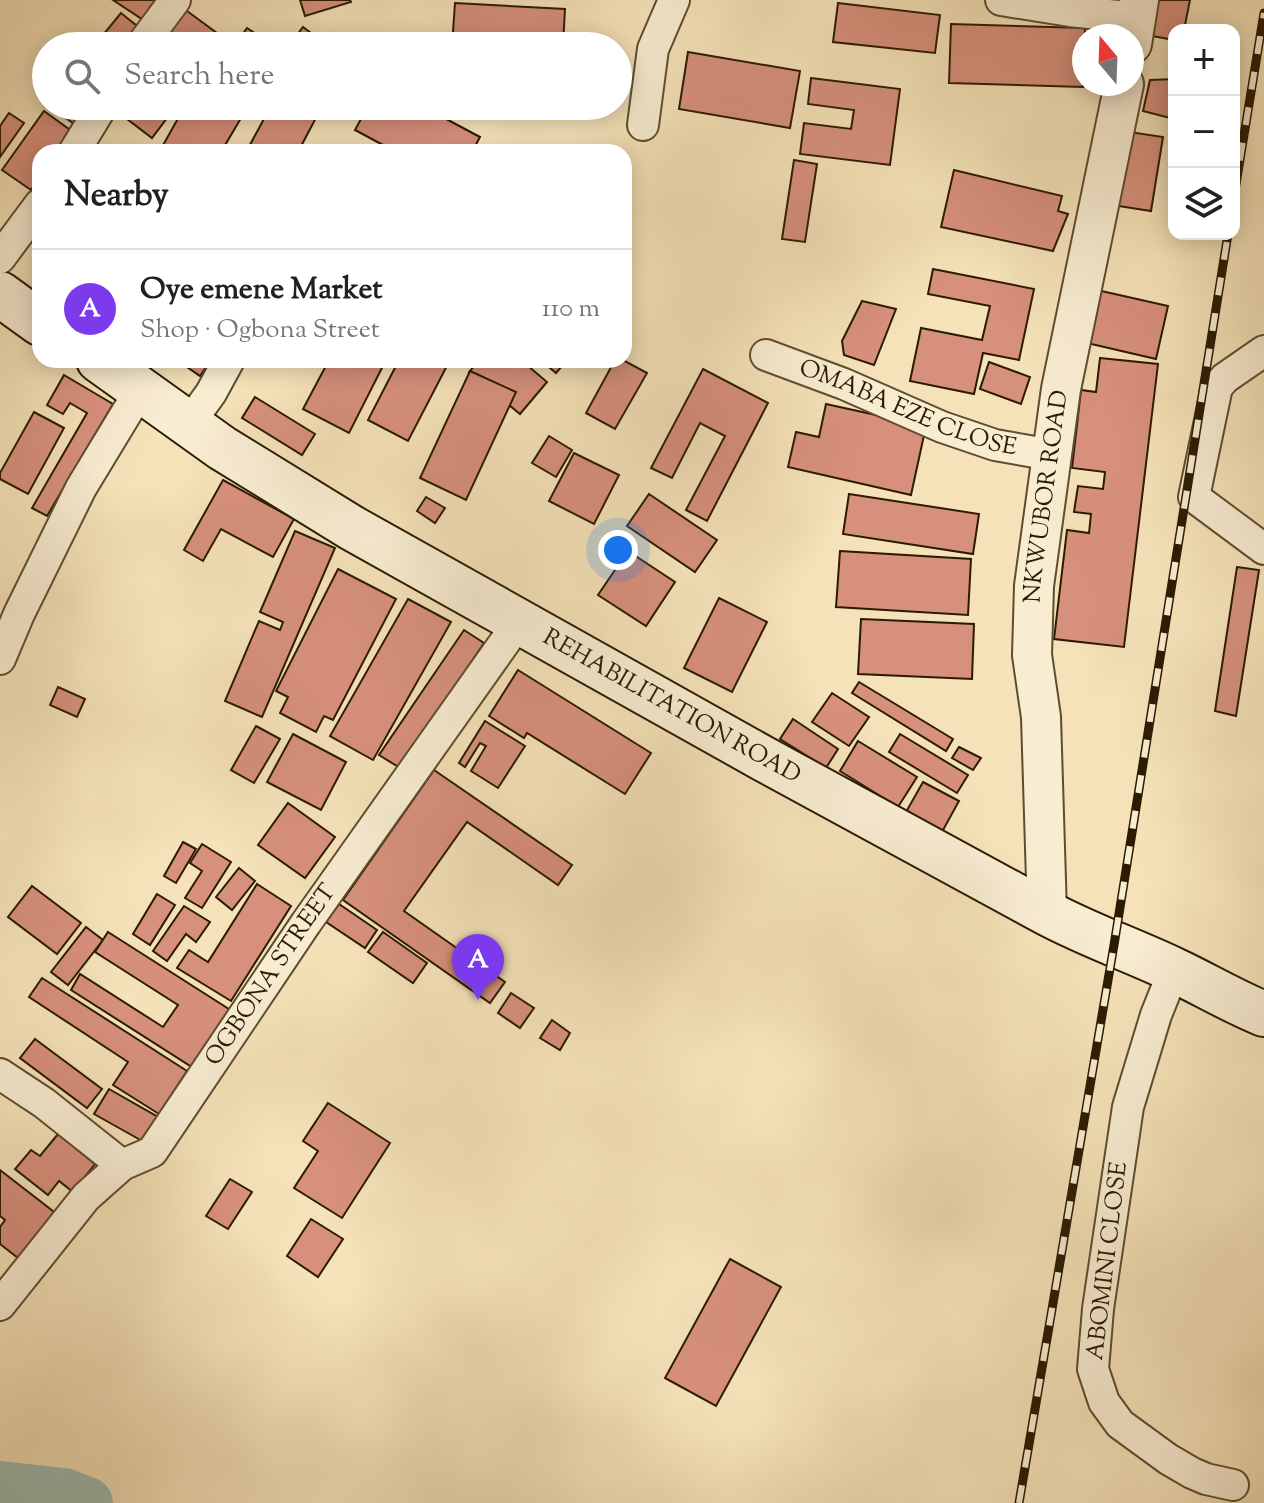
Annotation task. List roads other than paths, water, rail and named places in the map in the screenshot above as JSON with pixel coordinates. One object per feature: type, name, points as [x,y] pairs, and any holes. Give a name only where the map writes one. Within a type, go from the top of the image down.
[{"type":"main road","points":[[0,294],[32,317]]},
{"type":"main road","name":"REHABILITATION ROAD","points":[[111,368],[188,425],[352,528],[519,622],[1047,913],[1264,1014]]},
{"type":"street","points":[[151,32],[175,0]]},
{"type":"street","points":[[643,125],[653,49],[674,0]]},
{"type":"street","points":[[1001,0],[1136,21]]},
{"type":"street","name":"NKWUBOR ROAD","points":[[1047,913],[1041,717],[1032,655],[1034,586],[1061,389],[1122,96]]},
{"type":"street","points":[[79,144],[93,120]]},
{"type":"street","points":[[0,258],[32,215]]},
{"type":"street","points":[[1264,351],[1217,387],[1194,497],[1264,549]]},
{"type":"street","name":"OMABA EZE CLOSE","points":[[766,355],[844,384],[942,427],[995,445],[1052,455]]},
{"type":"street","points":[[188,425],[225,368]]},
{"type":"street","points":[[0,659],[81,488],[141,389]]},
{"type":"street","name":"OGBONA STREET","points":[[0,1305],[86,1197],[122,1165],[152,1152],[306,923],[519,622]]},
{"type":"street","name":"ABOMINI CLOSE","points":[[1174,970],[1156,1015],[1128,1107],[1098,1309],[1093,1369],[1104,1402],[1120,1424],[1192,1473],[1233,1485]]},
{"type":"street","points":[[0,1074],[44,1103],[122,1165]]},
{"type":"waterway","points":[[0,1487],[64,1494],[87,1503]]},
{"type":"railway","points":[[1239,168],[1264,13]]},
{"type":"railway","points":[[1019,1503],[1114,945],[1227,240]]},
{"type":"place","name":"Oye emene Market","points":[[478,1000]]}]
